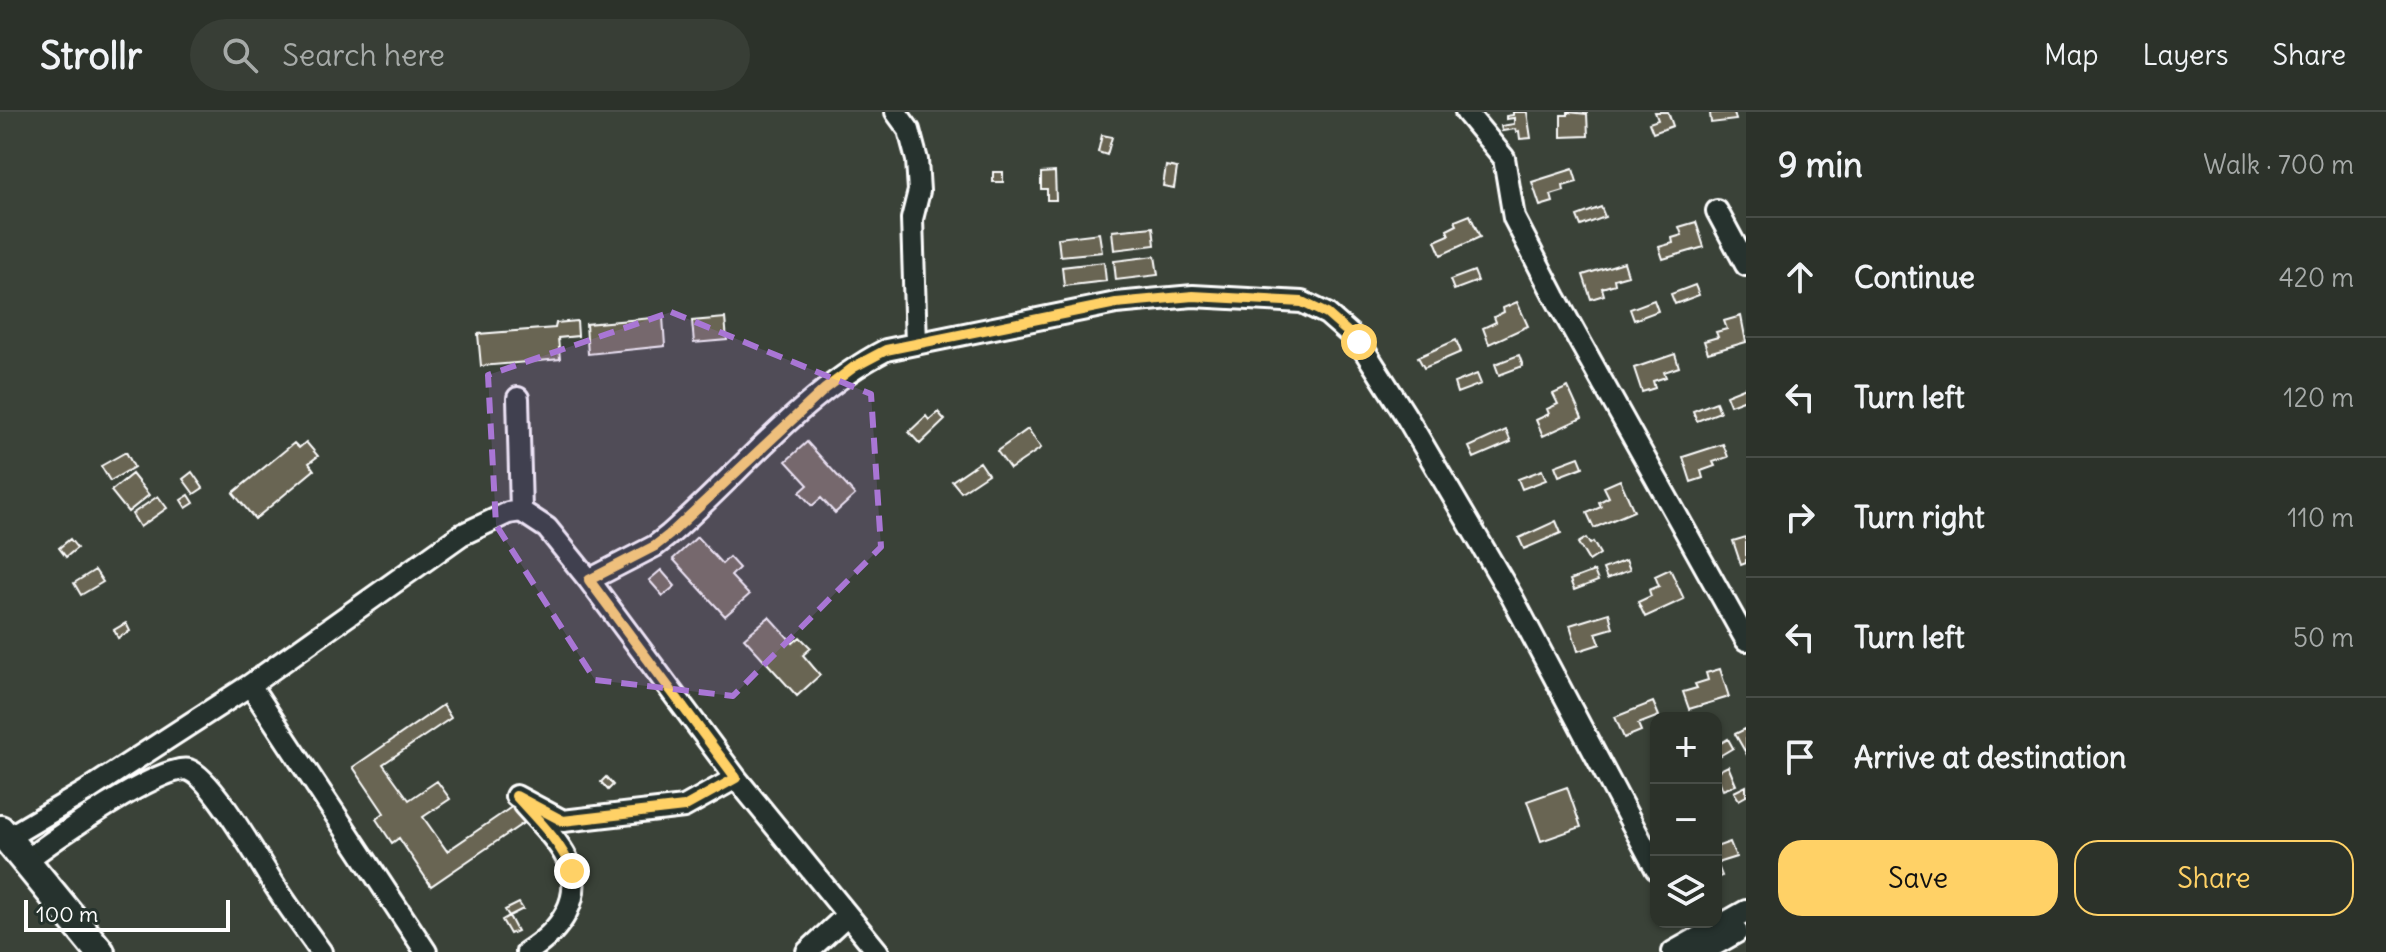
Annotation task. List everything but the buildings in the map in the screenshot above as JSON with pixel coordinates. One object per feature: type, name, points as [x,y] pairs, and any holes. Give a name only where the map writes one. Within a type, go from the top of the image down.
[{"type":"highway","points":[[4,834],[100,952]]},
{"type":"street","points":[[896,112],[909,130],[917,160],[919,191],[912,219],[916,344]]},
{"type":"street","points":[[1466,112],[1504,158],[1514,218],[1746,640]]},
{"type":"street","points":[[1717,211],[1746,265]]},
{"type":"street","points":[[589,580],[655,546],[825,389],[854,367],[886,350],[1116,303],[1193,296],[1302,302],[1327,314],[1359,342],[1396,399],[1512,597],[1650,858]]},
{"type":"street","points":[[518,398],[521,511]]},
{"type":"street","points":[[4,834],[88,790],[250,685],[461,535],[508,513],[521,511],[547,528],[736,778],[878,952]]},
{"type":"street","points":[[250,685],[426,952]]},
{"type":"street","points":[[26,861],[143,784],[173,769],[189,770],[200,777],[232,819],[321,952]]},
{"type":"street","points":[[527,952],[559,925],[569,912],[573,898],[572,871],[549,834],[516,796],[563,821],[684,807],[736,778]]},
{"type":"street","points":[[1673,952],[1746,911]]},
{"type":"street","points":[[807,952],[847,915]]},
{"type":"street","points":[[1696,941],[1746,926]]},
{"type":"highlighted area","points":[[671,312],[871,394],[881,547],[733,696],[595,680],[496,525],[488,375]]},
{"type":"route","points":[[572,871],[549,834],[516,796],[563,821],[684,807],[736,778],[589,580],[655,546],[669,535],[825,389],[854,367],[886,350],[1033,319],[1116,303],[1193,296],[1302,302],[1327,314],[1359,342]]}]
